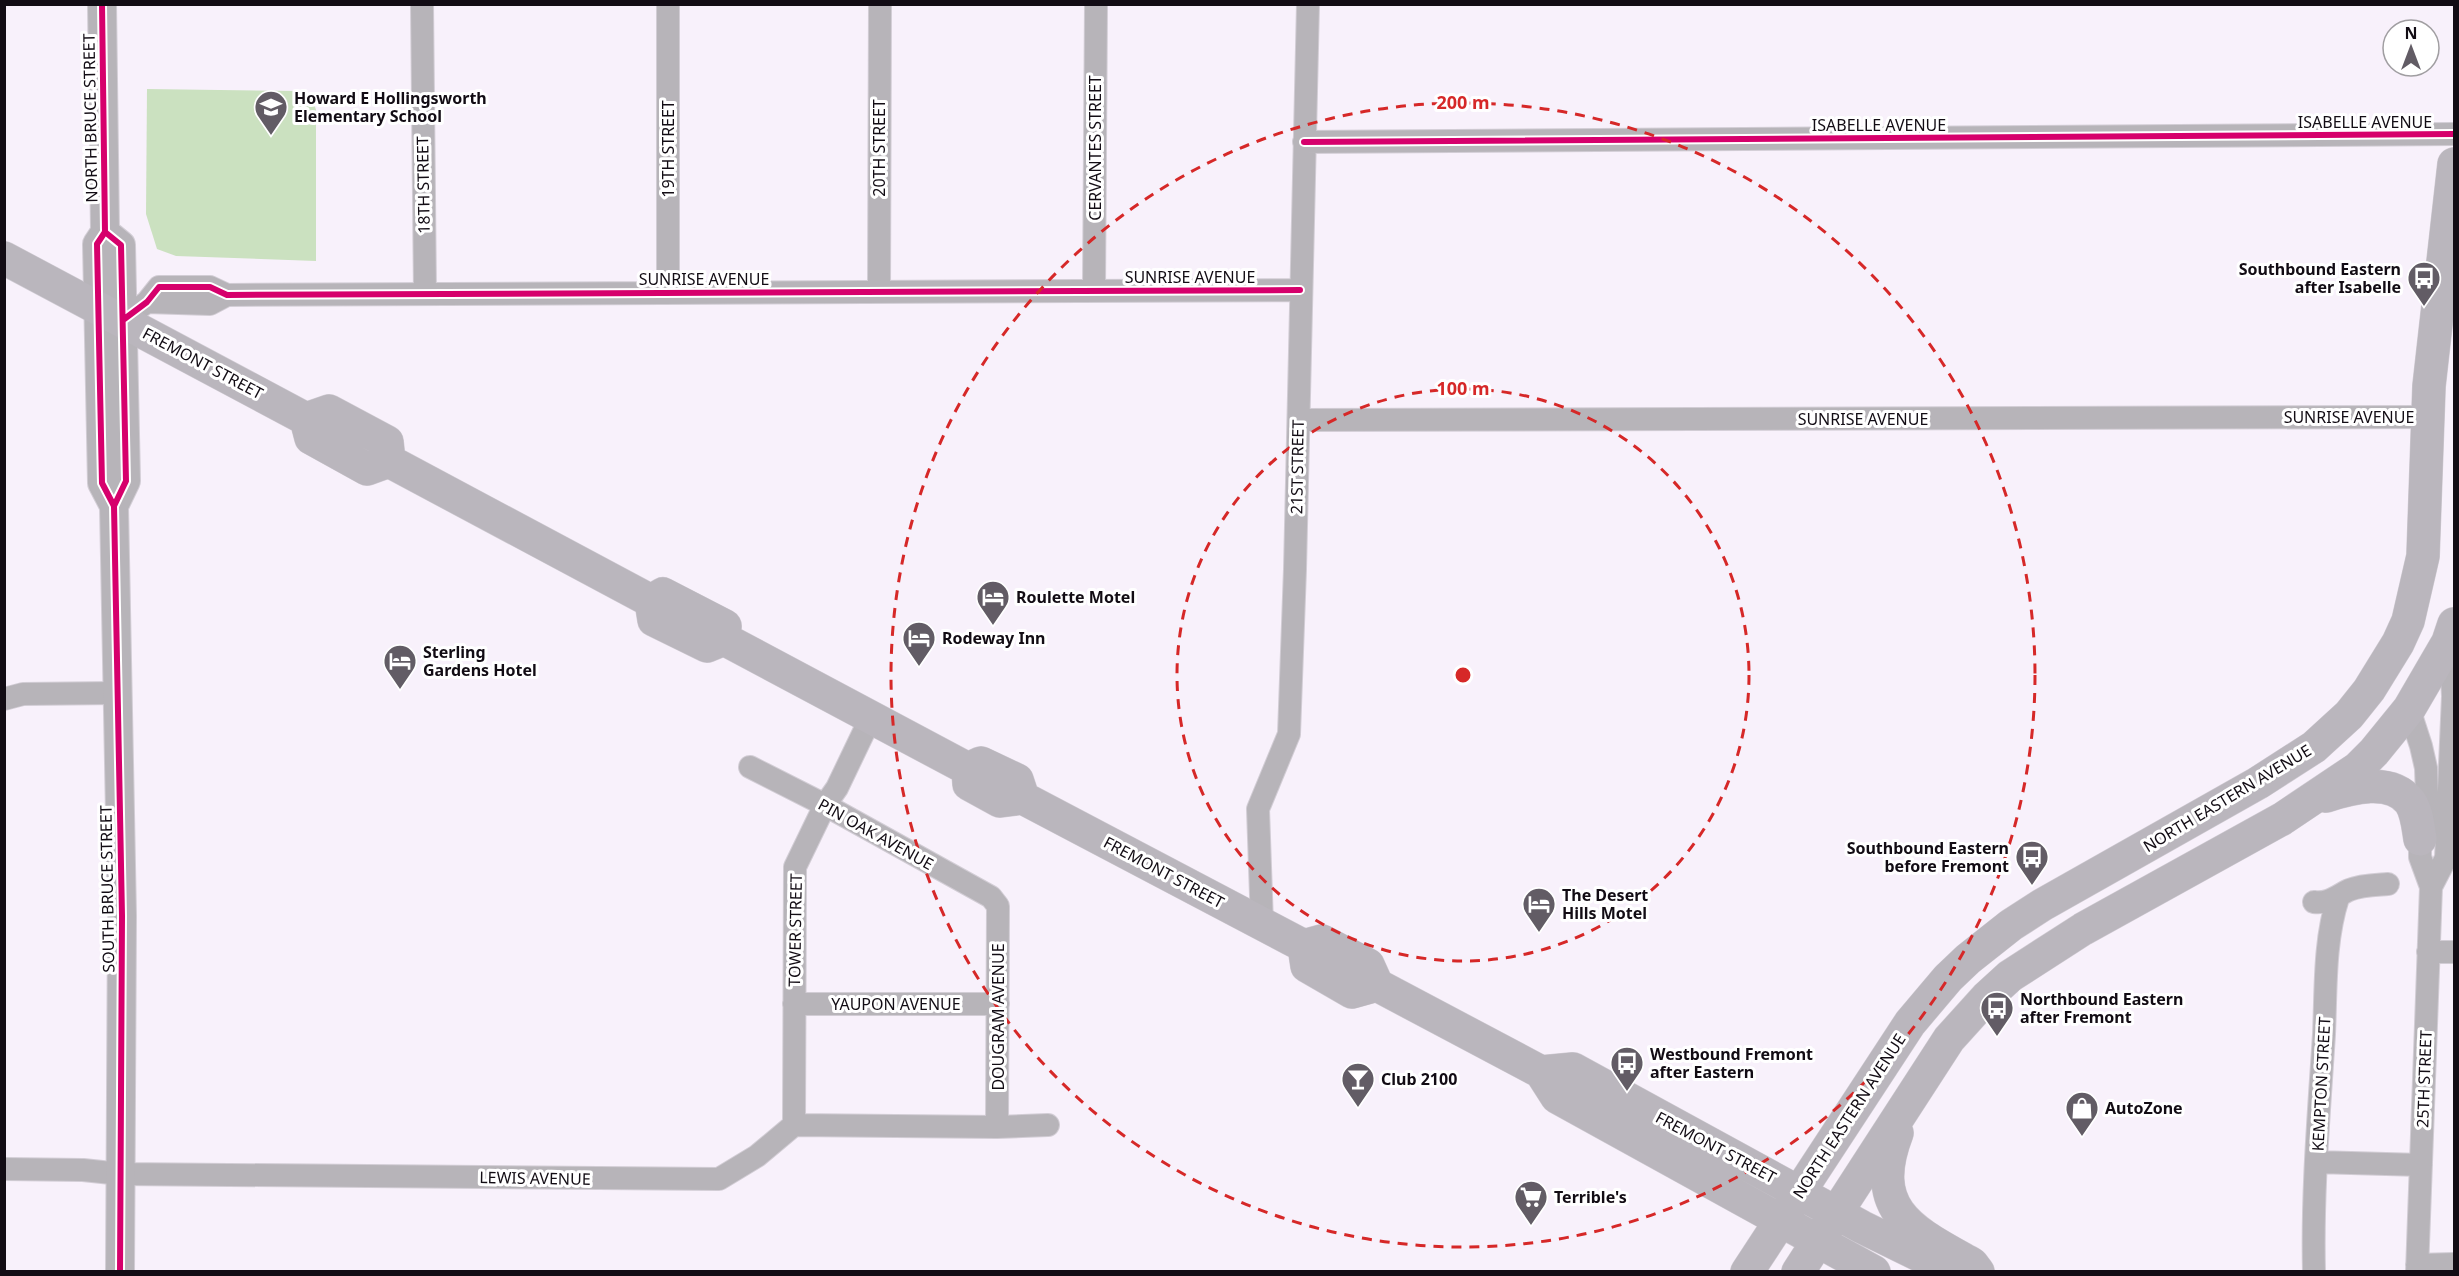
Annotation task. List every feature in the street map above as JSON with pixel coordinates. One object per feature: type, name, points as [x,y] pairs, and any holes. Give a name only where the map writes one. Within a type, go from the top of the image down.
[{"type":"main road","name":"NORTH EASTERN AVENUE","points":[[1747,1272],[1910,1023],[1947,978],[1988,942],[2042,905],[2314,747],[2349,715],[2387,663],[2408,621],[2416,590],[2424,538],[2427,417],[2444,325],[2454,164]]},
{"type":"main road","name":"FREMONT STREET","points":[[4,258],[122,310],[306,419],[310,438],[367,469],[389,461],[651,601],[663,594],[725,626],[724,639],[968,769],[969,784],[1000,801],[1023,798],[1304,946],[1322,941],[1368,965],[1377,985],[1541,1072],[1557,1097],[1790,1206],[1827,1227],[1954,1272]]},
{"type":"main road","points":[[2409,709],[2399,685],[2427,624],[2436,594],[2424,538]]},
{"type":"main road","points":[[1798,1272],[1909,1101],[1956,1032],[1975,1010],[2010,976],[2084,929],[2254,835],[2358,768],[2409,709],[2452,636]]},
{"type":"main road","points":[[2310,801],[2361,788],[2387,788],[2401,793],[2411,803],[2420,839]]},
{"type":"main road","points":[[2010,976],[2009,967],[2015,953],[2031,935],[2049,924],[2171,832]]},
{"type":"main road","points":[[1909,1101],[1889,1157],[1887,1186],[1892,1201],[1910,1227],[1972,1264],[1978,1272]]},
{"type":"main road","name":"FREMONT STREET","points":[[1827,1227],[1874,1272]]},
{"type":"street","name":"NORTH BRUCE STREET","points":[[102,4],[105,232],[97,244],[122,310]]},
{"type":"street","name":"18TH STREET","points":[[422,4],[425,294]]},
{"type":"street","name":"19TH STREET","points":[[668,4],[668,293]]},
{"type":"street","name":"20TH STREET","points":[[879,292],[880,4]]},
{"type":"street","name":"CERVANTES STREET","points":[[1094,291],[1096,4]]},
{"type":"street","name":"21ST STREET","points":[[1262,924],[1258,809],[1289,734],[1299,420],[1300,290],[1308,4]]},
{"type":"street","name":"ISABELLE AVENUE","points":[[1304,142],[2454,134]]},
{"type":"street","name":"SUNRISE AVENUE","points":[[122,310],[210,304],[227,295],[1300,290]]},
{"type":"street","name":"SOUTH BRUCE STREET","points":[[120,1272],[122,916],[114,506],[102,483],[122,310]]},
{"type":"street","name":"SUNRISE AVENUE","points":[[1299,420],[2427,417]]},
{"type":"street","name":"25TH STREET","points":[[2431,887],[2446,858],[2453,696],[2452,636]]},
{"type":"street","points":[[4,699],[23,694],[116,693]]},
{"type":"street","name":"25TH STREET","points":[[2409,709],[2421,746],[2428,799],[2427,825],[2420,839],[2420,857],[2431,887],[2417,1268]]},
{"type":"street","name":"TOWER STREET","points":[[794,1125],[795,867],[871,717]]},
{"type":"street","name":"PIN OAK AVENUE","points":[[750,767],[825,805],[991,897],[998,906]]},
{"type":"street","points":[[2314,902],[2321,903],[2338,898],[2350,890],[2388,884]]},
{"type":"street","name":"KEMPTON STREET","points":[[2314,1272],[2316,1162],[2327,964],[2333,916],[2338,898]]},
{"type":"street","name":"DOUGRAM AVENUE","points":[[997,1127],[998,906]]},
{"type":"street","points":[[2428,951],[2454,952]]},
{"type":"street","name":"YAUPON AVENUE","points":[[794,1004],[998,1004]]},
{"type":"street","points":[[794,1125],[997,1127],[1048,1125]]},
{"type":"street","name":"LEWIS AVENUE","points":[[4,1170],[83,1170],[121,1174],[719,1179],[757,1156],[794,1125]]},
{"type":"street","points":[[2316,1162],[2421,1165]]},
{"type":"street","points":[[2417,1268],[2454,1264]]},
{"type":"green space","points":[[147,89],[298,91],[312,97],[316,110],[316,261],[176,256],[157,249],[146,214]]},
{"type":"cycle path","points":[[102,4],[105,232],[97,244],[102,483],[114,506],[122,916],[120,1272]]},
{"type":"cycle path","points":[[1304,142],[2454,134]]},
{"type":"cycle path","points":[[105,232],[121,245],[126,481],[114,506]]},
{"type":"cycle path","points":[[123,320],[147,302],[159,287],[210,287],[227,295],[1300,290]]},
{"type":"place","name":"Howard E Hollingsworth Elementary School","points":[[271,136]]},
{"type":"place","name":"Southbound Eastern after Isabelle","points":[[2424,307]]},
{"type":"place","name":"Roulette Motel","points":[[993,626]]},
{"type":"place","name":"Rodeway Inn","points":[[919,667]]},
{"type":"place","name":"Sterling Gardens Hotel","points":[[400,690]]},
{"type":"place","name":"Southbound Eastern before Fremont","points":[[2032,886]]},
{"type":"place","name":"The Desert Hills Motel","points":[[1539,933]]},
{"type":"place","name":"Northbound Eastern after Fremont","points":[[1997,1037]]},
{"type":"place","name":"Westbound Fremont after Eastern","points":[[1627,1092]]},
{"type":"place","name":"Club 2100","points":[[1358,1108]]},
{"type":"place","name":"AutoZone","points":[[2082,1137]]},
{"type":"place","name":"Terrible's","points":[[1531,1226]]}]
